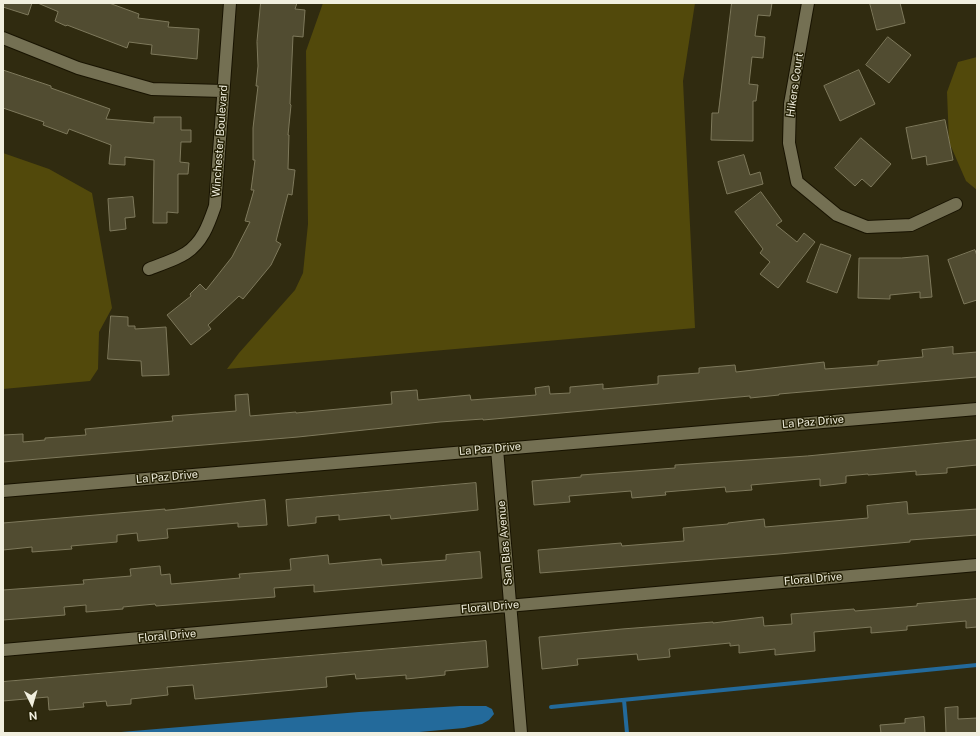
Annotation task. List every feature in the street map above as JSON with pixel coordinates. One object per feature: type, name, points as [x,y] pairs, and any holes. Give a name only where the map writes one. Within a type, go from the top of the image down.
[{"type":"street","name":"Winchester Boulevard","points":[[149,269],[186,254],[199,241],[207,229],[215,206],[218,185],[230,3]]},
{"type":"street","name":"Hikers Court","points":[[808,3],[790,104],[789,144],[797,182],[837,216],[867,227],[911,225],[956,204]]},
{"type":"street","points":[[3,38],[78,68],[152,89],[223,91]]},
{"type":"street","name":"La Paz Drive","points":[[3,491],[977,409]]},
{"type":"street","name":"San Blas Avenue","points":[[497,449],[521,733]]},
{"type":"street","name":"Floral Drive","points":[[3,650],[977,565]]},
{"type":"shaded area","points":[[323,3],[695,3],[683,81],[695,328],[227,369],[239,353],[295,290],[303,273],[308,224],[306,51]]},
{"type":"shaded area","points":[[977,57],[977,190],[966,181],[949,142],[947,92],[958,62]]},
{"type":"shaded area","points":[[3,153],[49,169],[92,193],[112,308],[99,332],[98,369],[90,381],[3,389]]},
{"type":"water","points":[[460,706],[486,706],[492,709],[494,714],[489,720],[482,724],[464,728],[408,733],[109,733],[359,712]]},
{"type":"building","points":[[3,3],[32,3],[28,15],[3,7]]},
{"type":"building","points":[[38,3],[109,3],[139,14],[138,18],[169,22],[168,27],[199,29],[197,59],[151,54],[152,45],[129,42],[127,48],[55,21],[58,12]]},
{"type":"building","points":[[261,3],[297,3],[295,9],[305,10],[303,37],[293,36],[291,105],[288,135],[288,169],[295,170],[292,195],[288,194],[276,241],[281,244],[271,265],[243,299],[239,296],[208,325],[211,329],[191,345],[167,315],[191,296],[190,294],[200,284],[206,290],[232,257],[250,222],[245,221],[254,190],[251,190],[255,160],[253,160],[253,128],[258,86],[256,86],[258,66],[257,42]]},
{"type":"building","points":[[732,3],[772,3],[770,16],[758,15],[755,36],[765,37],[763,58],[752,57],[749,84],[758,85],[756,101],[753,101],[753,141],[711,140],[712,113],[718,113]]},
{"type":"building","points":[[870,3],[900,3],[905,23],[877,30]]},
{"type":"building","points":[[888,37],[911,55],[889,83],[866,65]]},
{"type":"building","points":[[3,70],[51,86],[51,88],[110,109],[106,119],[154,123],[154,117],[181,117],[181,130],[191,130],[191,142],[181,142],[180,162],[189,163],[188,174],[178,174],[178,213],[167,212],[167,223],[153,223],[154,160],[125,157],[125,165],[109,164],[111,145],[69,129],[67,134],[43,125],[44,122],[3,108]]},
{"type":"building","points":[[859,70],[875,104],[840,121],[824,86]]},
{"type":"building","points":[[945,120],[953,160],[927,165],[926,156],[912,159],[906,128]]},
{"type":"building","points":[[861,138],[891,164],[871,187],[862,179],[855,186],[835,168]]},
{"type":"building","points":[[744,155],[750,175],[760,172],[763,184],[727,194],[718,162]]},
{"type":"building","points":[[761,192],[782,221],[776,225],[797,242],[804,233],[815,242],[778,288],[760,274],[770,262],[760,253],[763,249],[735,212]]},
{"type":"building","points":[[133,197],[135,217],[125,218],[126,229],[110,231],[108,199]]},
{"type":"building","points":[[821,244],[851,255],[837,293],[807,282]]},
{"type":"building","points":[[975,250],[977,256],[977,300],[964,304],[948,260]]},
{"type":"building","points":[[928,256],[932,297],[920,298],[920,292],[890,295],[890,299],[858,298],[859,258],[901,258]]},
{"type":"building","points":[[111,316],[128,317],[128,326],[135,326],[135,329],[166,327],[169,375],[142,376],[141,361],[108,359]]},
{"type":"building","points":[[953,347],[953,354],[977,352],[977,377],[779,394],[750,398],[750,396],[483,420],[440,422],[298,437],[3,462],[3,435],[23,434],[23,442],[45,440],[45,438],[86,435],[85,429],[173,421],[172,416],[236,411],[235,395],[248,394],[250,416],[296,413],[392,404],[391,392],[417,390],[418,400],[470,395],[471,400],[536,395],[535,388],[549,386],[550,394],[570,393],[570,387],[603,384],[603,389],[658,384],[658,376],[699,373],[699,368],[735,365],[736,372],[824,362],[825,369],[878,365],[878,361],[923,357],[922,350]]},
{"type":"building","points":[[977,440],[977,465],[947,468],[947,473],[916,475],[916,471],[868,474],[846,476],[846,483],[820,486],[820,479],[751,485],[752,490],[726,492],[725,487],[665,492],[666,495],[632,498],[631,491],[569,496],[570,502],[534,505],[532,481],[581,477],[581,475],[675,468],[675,465],[807,456]]},
{"type":"building","points":[[476,483],[478,510],[391,519],[390,515],[339,520],[339,515],[316,517],[316,523],[288,526],[286,500]]},
{"type":"building","points":[[265,500],[267,525],[238,527],[238,523],[167,529],[168,538],[138,541],[137,533],[117,535],[117,542],[71,546],[72,549],[32,552],[32,547],[3,550],[3,523],[165,510]]},
{"type":"building","points":[[907,502],[908,514],[977,509],[977,535],[910,540],[910,542],[779,554],[540,573],[538,550],[621,543],[622,546],[684,541],[683,528],[764,519],[765,527],[868,518],[867,506]]},
{"type":"building","points":[[480,552],[482,578],[314,592],[314,585],[274,588],[275,597],[156,606],[155,604],[123,607],[123,609],[86,612],[86,605],[64,607],[65,615],[3,620],[3,590],[84,584],[83,580],[131,576],[130,569],[160,566],[161,575],[170,574],[171,584],[240,578],[239,574],[291,570],[290,559],[328,555],[329,564],[381,559],[382,565],[446,560],[446,555]]},
{"type":"building","points":[[977,599],[977,627],[966,628],[966,621],[907,626],[907,630],[871,633],[871,627],[814,632],[815,651],[775,655],[775,649],[739,653],[739,645],[730,646],[730,643],[669,649],[670,657],[638,660],[637,654],[577,659],[578,665],[542,669],[539,637],[622,629],[713,623],[763,617],[764,626],[792,624],[791,614],[917,606],[917,604]]},
{"type":"building","points":[[486,641],[488,667],[445,671],[445,675],[406,679],[406,675],[356,679],[355,674],[326,677],[327,687],[195,699],[193,685],[167,687],[168,695],[131,699],[131,704],[107,706],[106,701],[83,703],[84,707],[49,710],[48,697],[3,701],[3,682]]},
{"type":"building","points":[[958,707],[958,719],[977,718],[977,733],[946,733],[945,708]]},
{"type":"building","points":[[924,717],[925,733],[881,733],[880,725],[905,723],[905,719]]},
{"type":"waterway","points":[[551,707],[977,665]]},
{"type":"waterway","points":[[624,700],[627,733]]}]
